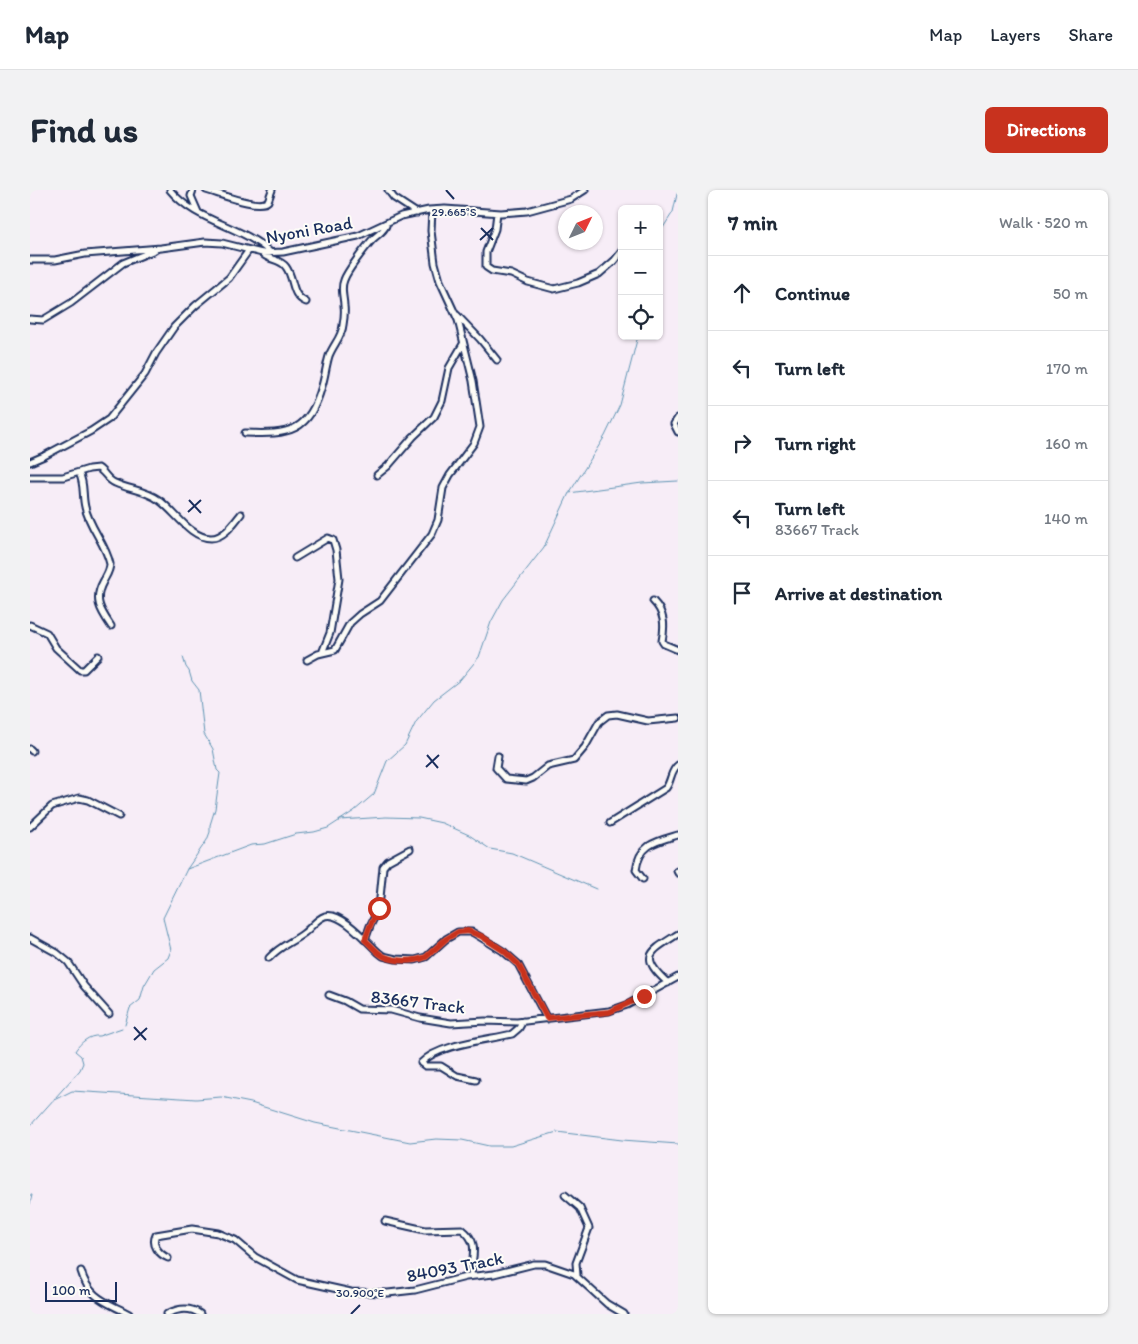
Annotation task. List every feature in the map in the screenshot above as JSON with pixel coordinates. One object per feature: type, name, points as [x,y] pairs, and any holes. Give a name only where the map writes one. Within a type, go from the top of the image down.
[{"type":"street","points":[[170,190],[179,200],[198,212],[248,237],[271,253]]},
{"type":"street","points":[[192,190],[191,196],[198,212]]},
{"type":"street","points":[[206,190],[263,204],[268,201],[272,190]]},
{"type":"street","points":[[388,190],[394,198],[417,213]]},
{"type":"street","name":"Nyoni Road","points":[[30,260],[44,261],[86,254],[214,242],[262,253],[271,253],[358,236],[387,222],[417,213],[432,210],[527,211],[557,204],[585,190]]},
{"type":"street","points":[[307,660],[334,650],[354,619],[380,602],[435,528],[443,488],[450,475],[474,443],[480,427],[473,381],[464,344],[456,315],[440,281],[435,263],[431,231],[432,210]]},
{"type":"street","points":[[497,212],[495,229],[486,252],[486,267],[492,271],[510,274],[539,286],[554,289],[584,281],[604,271],[618,255]]},
{"type":"street","points":[[245,433],[274,433],[293,428],[302,425],[312,413],[322,387],[329,356],[342,331],[344,312],[342,286],[344,279],[368,245],[384,229],[387,222]]},
{"type":"street","points":[[30,319],[43,320],[71,303],[123,263],[157,248]]},
{"type":"street","points":[[30,462],[83,436],[109,419],[145,374],[156,353],[174,327],[195,306],[229,278],[248,250]]},
{"type":"street","points":[[262,253],[265,257],[279,261],[286,266],[296,293],[306,302]]},
{"type":"street","points":[[456,315],[497,360]]},
{"type":"street","points":[[377,475],[388,466],[413,436],[430,422],[437,412],[444,393],[449,368],[464,344]]},
{"type":"street","points":[[678,418],[674,424],[678,432]]},
{"type":"street","points":[[30,477],[62,477],[98,468],[113,483],[143,492],[159,500],[190,529],[205,537],[215,538],[231,527],[241,514]]},
{"type":"street","points":[[79,472],[87,514],[110,564],[101,586],[98,604],[110,626]]},
{"type":"street","points":[[295,558],[328,538],[331,538],[334,543],[340,578],[330,633],[322,653]]},
{"type":"street","points":[[653,601],[662,614],[664,626],[662,642],[678,650]]},
{"type":"street","points":[[30,625],[46,633],[56,648],[80,670],[84,670],[98,656]]},
{"type":"street","points":[[498,756],[496,768],[503,777],[513,781],[526,781],[548,766],[574,760],[585,747],[598,722],[608,715],[617,714],[648,721],[678,718]]},
{"type":"street","points":[[610,823],[666,788],[672,772],[678,765]]},
{"type":"street","points":[[30,827],[52,806],[79,798],[88,800],[119,816]]},
{"type":"street","points":[[643,879],[636,870],[645,850],[652,842],[678,835]]},
{"type":"street","points":[[365,940],[379,908],[383,867],[410,849]]},
{"type":"street","points":[[269,958],[279,948],[326,916],[335,917],[343,921],[383,956],[396,960],[415,960],[426,957],[446,939],[458,932],[472,932],[504,951],[518,964],[547,1018]]},
{"type":"street","points":[[668,983],[659,975],[649,957],[657,948],[678,934]]},
{"type":"street","points":[[30,938],[58,953],[68,962],[84,986],[110,1014]]},
{"type":"street","name":"83667 Track","points":[[329,995],[359,1009],[391,1010],[420,1018],[451,1023],[524,1021],[609,1012],[627,1005],[678,977]]},
{"type":"street","points":[[476,1080],[457,1076],[442,1066],[425,1066],[421,1063],[444,1049],[512,1034],[524,1021]]},
{"type":"street","points":[[565,1195],[580,1208],[589,1228],[576,1263],[577,1276]]},
{"type":"street","points":[[386,1222],[425,1230],[462,1229],[470,1238],[474,1247],[471,1276]]},
{"type":"street","name":"84093 Track","points":[[168,1258],[158,1252],[154,1240],[156,1235],[192,1229],[218,1233],[235,1240],[255,1257],[298,1280],[351,1292],[388,1294],[415,1290],[471,1276],[494,1274],[539,1263],[550,1264],[577,1276],[608,1304],[624,1314]]},
{"type":"street","points":[[81,1271],[84,1283],[92,1293],[103,1301],[129,1314]]},
{"type":"street","points":[[166,1314],[174,1310],[186,1309],[194,1310],[200,1314]]},
{"type":"waterway","points":[[663,228],[673,212],[678,190]]},
{"type":"waterway","points":[[570,492],[605,436],[620,405],[637,340]]},
{"type":"waterway","points":[[187,869],[251,845],[265,844],[296,834],[328,828],[354,811],[374,794],[387,761],[405,745],[416,722],[434,700],[460,680],[479,657],[491,622],[503,600],[544,547],[569,493],[642,483],[678,481]]},
{"type":"waterway","points":[[125,1025],[130,1008],[140,1000],[144,986],[154,969],[168,958],[171,950],[163,918],[187,869],[207,840],[215,809],[220,773],[217,770],[213,749],[204,734],[199,690],[192,681],[183,657]]},
{"type":"waterway","points":[[340,820],[386,817],[419,818],[442,823],[469,835],[490,849],[512,853],[596,889]]},
{"type":"waterway","points":[[30,1126],[80,1070],[83,1063],[81,1056],[75,1051],[79,1045],[92,1037],[122,1028]]},
{"type":"waterway","points":[[54,1100],[72,1091],[196,1099],[221,1097],[251,1103],[315,1123],[410,1142],[436,1139],[462,1140],[489,1146],[511,1146],[557,1132],[622,1140],[678,1144]]},
{"type":"waterway","points":[[30,1195],[32,1195],[30,1204]]},
{"type":"route","points":[[379,908],[365,940],[383,956],[396,960],[415,960],[426,957],[446,939],[458,932],[464,930],[472,932],[504,951],[518,964],[547,1018],[584,1016],[609,1012],[644,996]]}]
